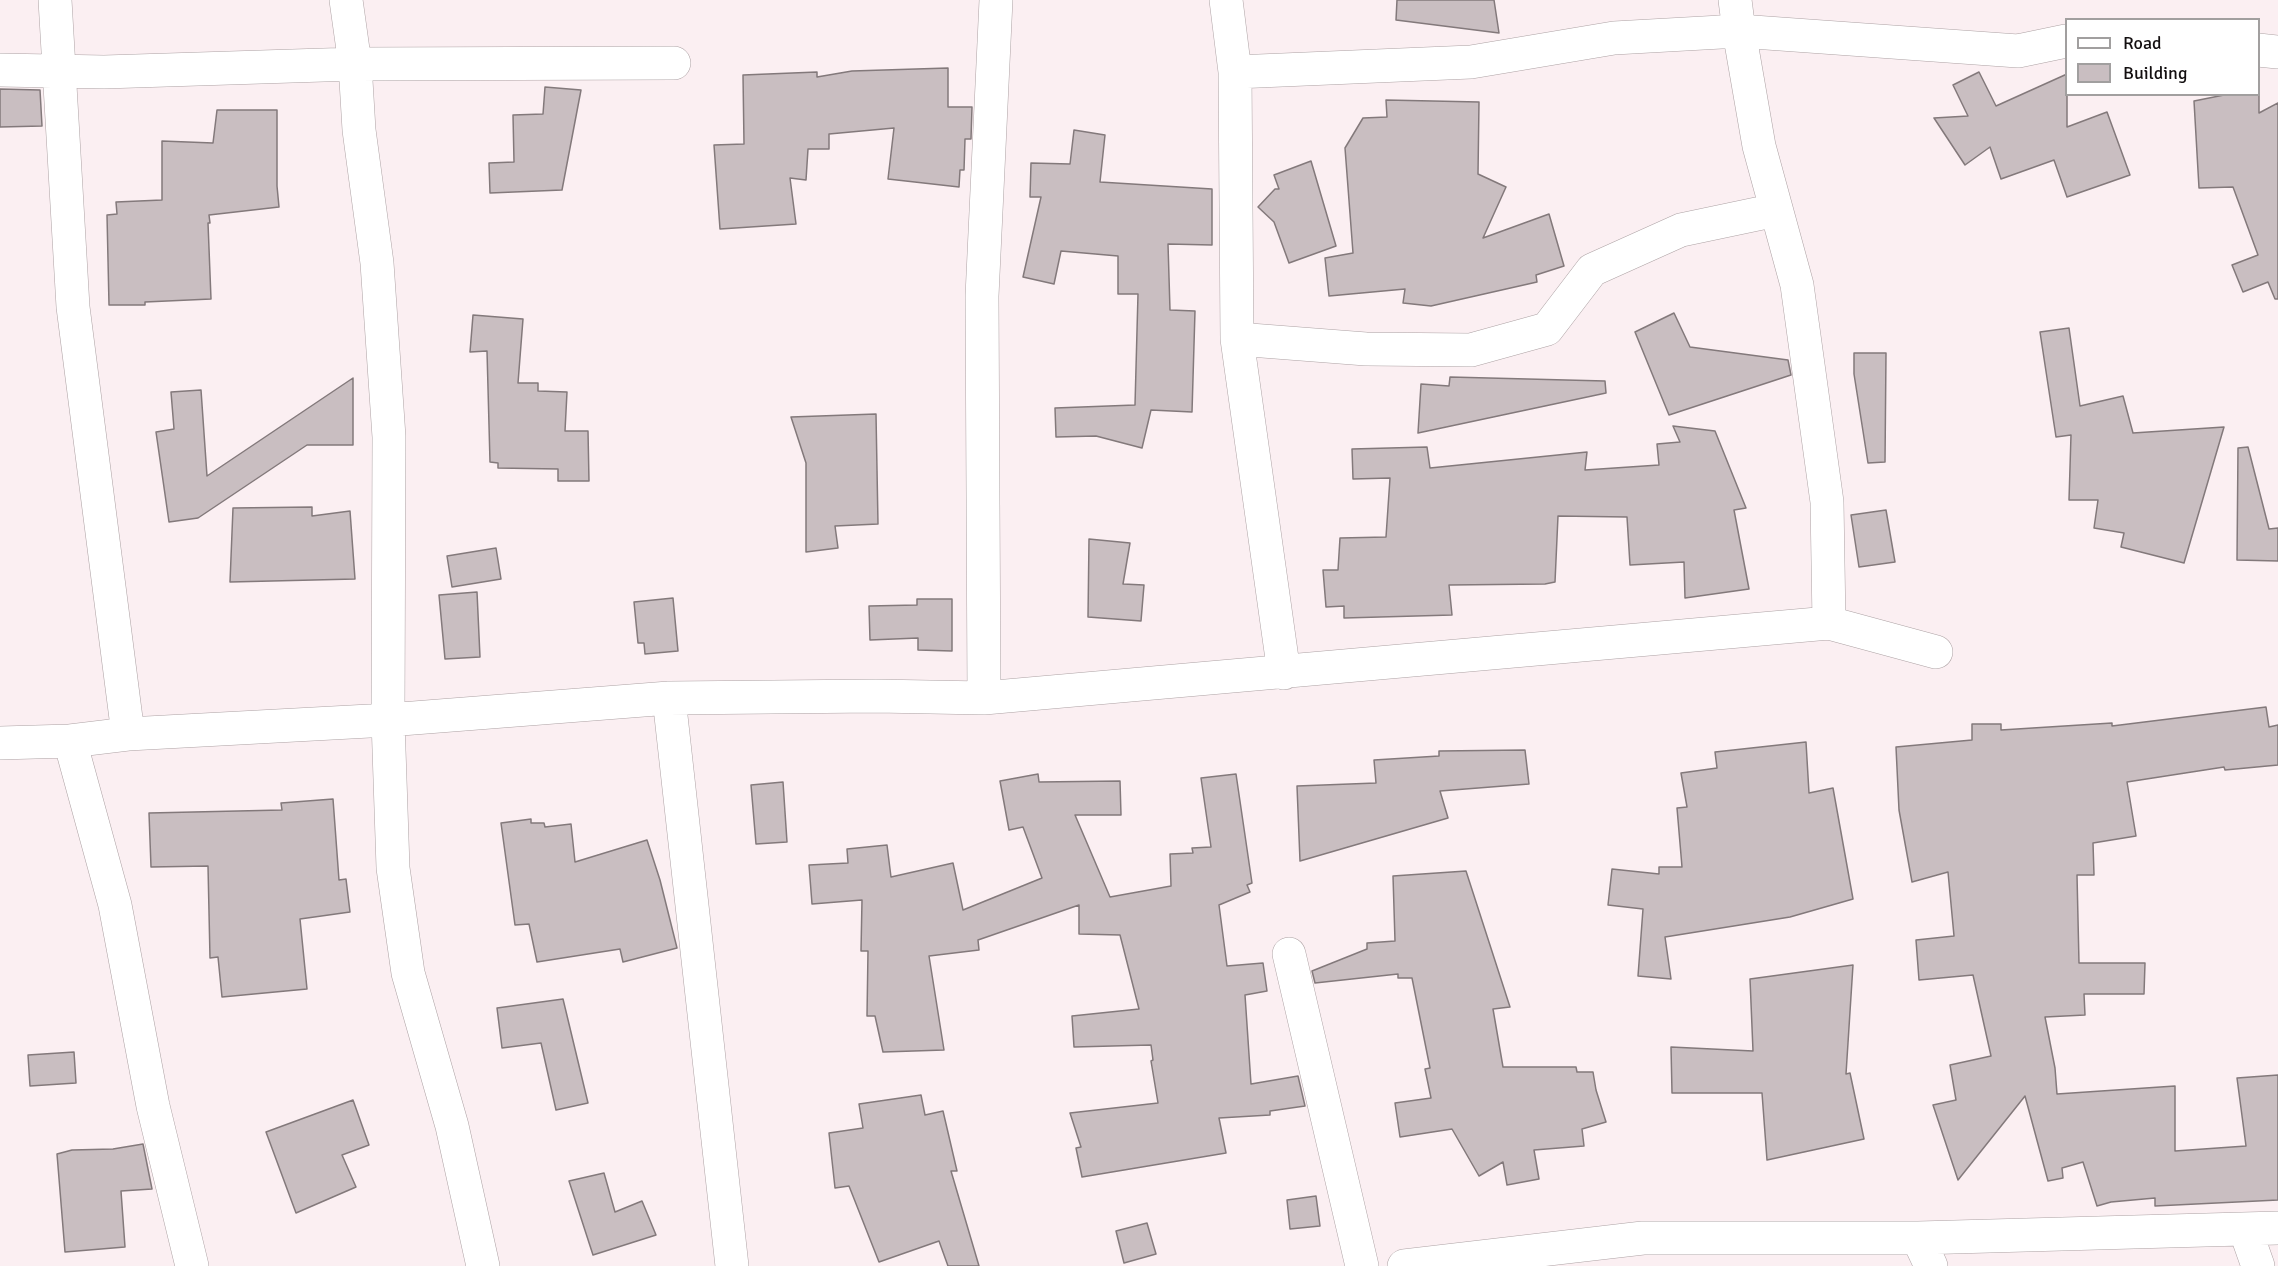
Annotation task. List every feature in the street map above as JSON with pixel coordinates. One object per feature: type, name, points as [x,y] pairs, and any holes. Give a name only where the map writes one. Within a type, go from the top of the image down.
[{"type":"street","points":[[55,0],[74,307],[128,734]]},
{"type":"street","points":[[346,0],[355,64],[359,130],[377,264],[389,437],[388,720],[393,868],[408,973],[452,1126],[483,1266]]},
{"type":"street","points":[[984,698],[982,296],[996,0]]},
{"type":"street","points":[[1226,0],[1235,72],[1237,339],[1284,673]]},
{"type":"street","points":[[1235,72],[1472,62],[1737,15],[2018,51],[2065,41]]},
{"type":"street","points":[[1737,15],[1759,146],[1797,285],[1827,502],[1829,623]]},
{"type":"street","points":[[2260,50],[2278,52]]},
{"type":"street","points":[[0,70],[104,72],[355,64],[674,63]]},
{"type":"street","points":[[1237,339],[1366,349],[1471,350],[1547,329],[1592,270],[1682,230],[1776,210]]},
{"type":"street","points":[[0,743],[70,741],[128,734],[388,720],[669,698],[876,696],[984,698],[1829,623],[1936,652]]},
{"type":"street","points":[[669,698],[732,1266]]},
{"type":"street","points":[[70,741],[115,905],[153,1106],[192,1266]]},
{"type":"street","points":[[1289,954],[1362,1266]]},
{"type":"street","points":[[1404,1266],[1649,1252],[1924,1252],[2278,1228]]},
{"type":"street","points":[[2245,1229],[2258,1266]]},
{"type":"building","points":[[1397,0],[1494,0],[1499,33],[1396,20]]},
{"type":"building","points":[[948,68],[948,107],[972,107],[971,139],[965,139],[964,170],[960,170],[959,187],[888,179],[894,128],[829,134],[829,149],[808,149],[806,180],[790,178],[796,224],[720,229],[714,145],[744,144],[743,75],[817,72],[817,77],[852,71]]},
{"type":"building","points":[[1979,72],[1996,106],[2065,75],[2067,127],[2107,112],[2130,175],[2067,197],[2054,160],[2001,179],[1990,147],[1965,165],[1934,118],[1968,116],[1953,85]]},
{"type":"building","points":[[545,87],[581,90],[562,190],[490,193],[489,163],[514,162],[513,115],[543,114]]},
{"type":"building","points":[[0,89],[40,90],[42,126],[0,127]]},
{"type":"building","points":[[2219,96],[2259,96],[2259,113],[2278,103],[2278,299],[2275,299],[2268,282],[2243,292],[2232,265],[2258,255],[2233,187],[2199,188],[2194,101]]},
{"type":"building","points":[[1386,100],[1479,102],[1478,174],[1506,187],[1483,238],[1549,214],[1564,266],[1536,275],[1537,282],[1431,306],[1403,303],[1405,289],[1329,296],[1325,258],[1353,253],[1345,148],[1363,118],[1387,117]]},
{"type":"building","points":[[217,110],[277,110],[279,207],[209,215],[211,299],[145,302],[145,305],[109,305],[107,215],[117,214],[116,202],[162,200],[162,141],[213,143]]},
{"type":"building","points":[[1074,130],[1105,135],[1100,182],[1212,189],[1212,245],[1168,244],[1170,310],[1195,311],[1192,412],[1151,410],[1142,448],[1096,436],[1056,437],[1055,408],[1135,405],[1138,294],[1118,294],[1118,256],[1061,251],[1054,284],[1023,277],[1041,197],[1030,197],[1031,163],[1070,164]]},
{"type":"building","points":[[1311,161],[1336,246],[1289,263],[1274,222],[1258,207],[1275,189],[1279,189],[1274,175]]},
{"type":"building","points":[[1674,313],[1690,347],[1788,360],[1791,375],[1669,415],[1635,332]]},
{"type":"building","points":[[473,315],[523,319],[518,383],[538,383],[538,391],[567,392],[565,431],[588,431],[589,481],[558,481],[558,469],[498,468],[498,463],[490,462],[487,351],[470,352]]},
{"type":"building","points":[[2069,328],[2080,406],[2123,396],[2133,433],[2224,427],[2184,563],[2121,547],[2124,533],[2094,528],[2098,500],[2069,500],[2071,435],[2056,437],[2040,332]]},
{"type":"building","points":[[1854,353],[1886,353],[1885,462],[1868,463],[1854,374]]},
{"type":"building","points":[[1450,377],[1605,381],[1606,393],[1418,433],[1421,384],[1449,386]]},
{"type":"building","points":[[353,378],[353,445],[307,445],[198,518],[169,522],[156,432],[174,429],[171,392],[201,390],[207,476]]},
{"type":"building","points":[[876,414],[878,524],[835,526],[838,548],[806,552],[806,463],[791,417]]},
{"type":"building","points":[[1673,426],[1715,431],[1746,508],[1734,510],[1749,589],[1685,598],[1684,562],[1630,565],[1627,517],[1558,516],[1555,582],[1449,585],[1452,615],[1344,618],[1344,606],[1326,607],[1323,570],[1338,570],[1340,538],[1386,537],[1390,478],[1353,479],[1352,449],[1427,447],[1430,468],[1587,452],[1585,470],[1659,465],[1657,444],[1680,442]]},
{"type":"building","points":[[2248,447],[2269,529],[2278,528],[2278,561],[2237,560],[2238,448]]},
{"type":"building","points":[[312,507],[312,516],[350,511],[355,579],[230,582],[233,508]]},
{"type":"building","points":[[1886,510],[1895,562],[1859,567],[1851,515]]},
{"type":"building","points":[[1089,539],[1130,543],[1123,584],[1144,585],[1141,621],[1088,617]]},
{"type":"building","points":[[496,548],[501,579],[452,587],[447,556]]},
{"type":"building","points":[[477,592],[480,657],[445,659],[439,595]]},
{"type":"building","points":[[673,598],[678,651],[645,654],[644,643],[638,643],[634,602]]},
{"type":"building","points":[[917,599],[952,599],[952,651],[918,650],[918,638],[870,640],[869,606],[917,605]]},
{"type":"building","points":[[2266,707],[2269,727],[2278,725],[2278,765],[2225,770],[2224,767],[2127,782],[2136,836],[2093,843],[2094,875],[2077,875],[2079,963],[2145,963],[2144,994],[2084,994],[2085,1015],[2045,1017],[2055,1068],[2057,1094],[2175,1086],[2175,1151],[2246,1146],[2237,1078],[2278,1075],[2278,1200],[2155,1206],[2155,1198],[2111,1202],[2097,1206],[2083,1162],[2062,1168],[2063,1178],[2048,1181],[2025,1096],[1958,1180],[1933,1105],[1956,1100],[1950,1065],[1991,1056],[1973,975],[1919,980],[1916,940],[1954,936],[1948,872],[1912,882],[1899,810],[1896,747],[1972,740],[1972,724],[2001,724],[2001,730],[2112,723],[2112,726]]},
{"type":"building","points":[[1806,742],[1809,793],[1833,788],[1853,899],[1790,917],[1665,937],[1671,979],[1638,976],[1643,909],[1608,905],[1612,869],[1659,874],[1659,867],[1682,867],[1677,808],[1687,807],[1681,773],[1717,768],[1715,752]]},
{"type":"building","points":[[1525,750],[1529,784],[1440,791],[1448,818],[1300,861],[1297,786],[1376,783],[1374,760],[1439,756],[1439,751]]},
{"type":"building","points":[[1038,774],[1039,782],[1120,781],[1121,815],[1075,815],[1110,897],[1171,886],[1170,854],[1193,853],[1192,848],[1211,847],[1201,778],[1236,774],[1252,883],[1247,885],[1250,892],[1219,905],[1227,966],[1263,963],[1267,991],[1245,995],[1251,1084],[1298,1076],[1305,1106],[1270,1111],[1270,1115],[1219,1118],[1226,1153],[1082,1177],[1076,1148],[1081,1147],[1070,1113],[1158,1103],[1151,1061],[1153,1060],[1151,1045],[1074,1047],[1072,1016],[1139,1009],[1120,935],[1079,934],[1079,905],[978,940],[979,950],[929,956],[944,1050],[883,1052],[875,1016],[867,1016],[868,951],[861,951],[862,900],[812,904],[809,865],[848,863],[847,849],[887,845],[891,877],[953,863],[963,910],[1042,878],[1023,827],[1009,830],[1000,781]]},
{"type":"building","points":[[783,782],[787,842],[756,844],[751,785]]},
{"type":"building","points":[[333,799],[339,880],[346,879],[350,912],[300,919],[307,989],[222,997],[218,957],[210,958],[208,866],[151,867],[149,813],[282,810],[281,803]]},
{"type":"building","points":[[531,819],[531,823],[544,823],[545,827],[571,824],[575,862],[647,840],[660,880],[677,948],[623,962],[620,949],[537,962],[529,924],[515,925],[501,823]]},
{"type":"building","points":[[1466,871],[1510,1007],[1493,1009],[1503,1067],[1576,1067],[1577,1072],[1593,1072],[1606,1122],[1582,1129],[1584,1146],[1534,1150],[1539,1179],[1507,1185],[1503,1162],[1479,1176],[1452,1129],[1400,1137],[1395,1103],[1431,1098],[1425,1069],[1430,1068],[1412,978],[1398,978],[1398,974],[1315,983],[1312,971],[1367,949],[1367,943],[1395,941],[1393,876]]},
{"type":"building","points":[[1853,965],[1846,1074],[1850,1073],[1864,1139],[1767,1160],[1762,1093],[1672,1093],[1671,1047],[1753,1051],[1750,979]]},
{"type":"building","points":[[563,999],[588,1103],[556,1110],[541,1043],[502,1048],[497,1008]]},
{"type":"building","points":[[74,1052],[76,1083],[30,1086],[28,1055]]},
{"type":"building","points":[[921,1095],[925,1115],[943,1111],[957,1171],[951,1171],[979,1266],[948,1266],[939,1241],[879,1262],[849,1186],[835,1188],[829,1133],[863,1128],[859,1104]]},
{"type":"building","points":[[353,1100],[369,1145],[342,1155],[356,1187],[296,1213],[266,1132]]},
{"type":"building","points":[[143,1144],[152,1189],[121,1191],[125,1247],[65,1252],[57,1154],[72,1150],[113,1149]]},
{"type":"building","points":[[604,1173],[615,1212],[642,1201],[656,1235],[593,1255],[569,1181]]},
{"type":"building","points":[[1316,1196],[1320,1226],[1290,1229],[1287,1200]]},
{"type":"building","points":[[1147,1223],[1156,1254],[1124,1263],[1116,1231]]}]
